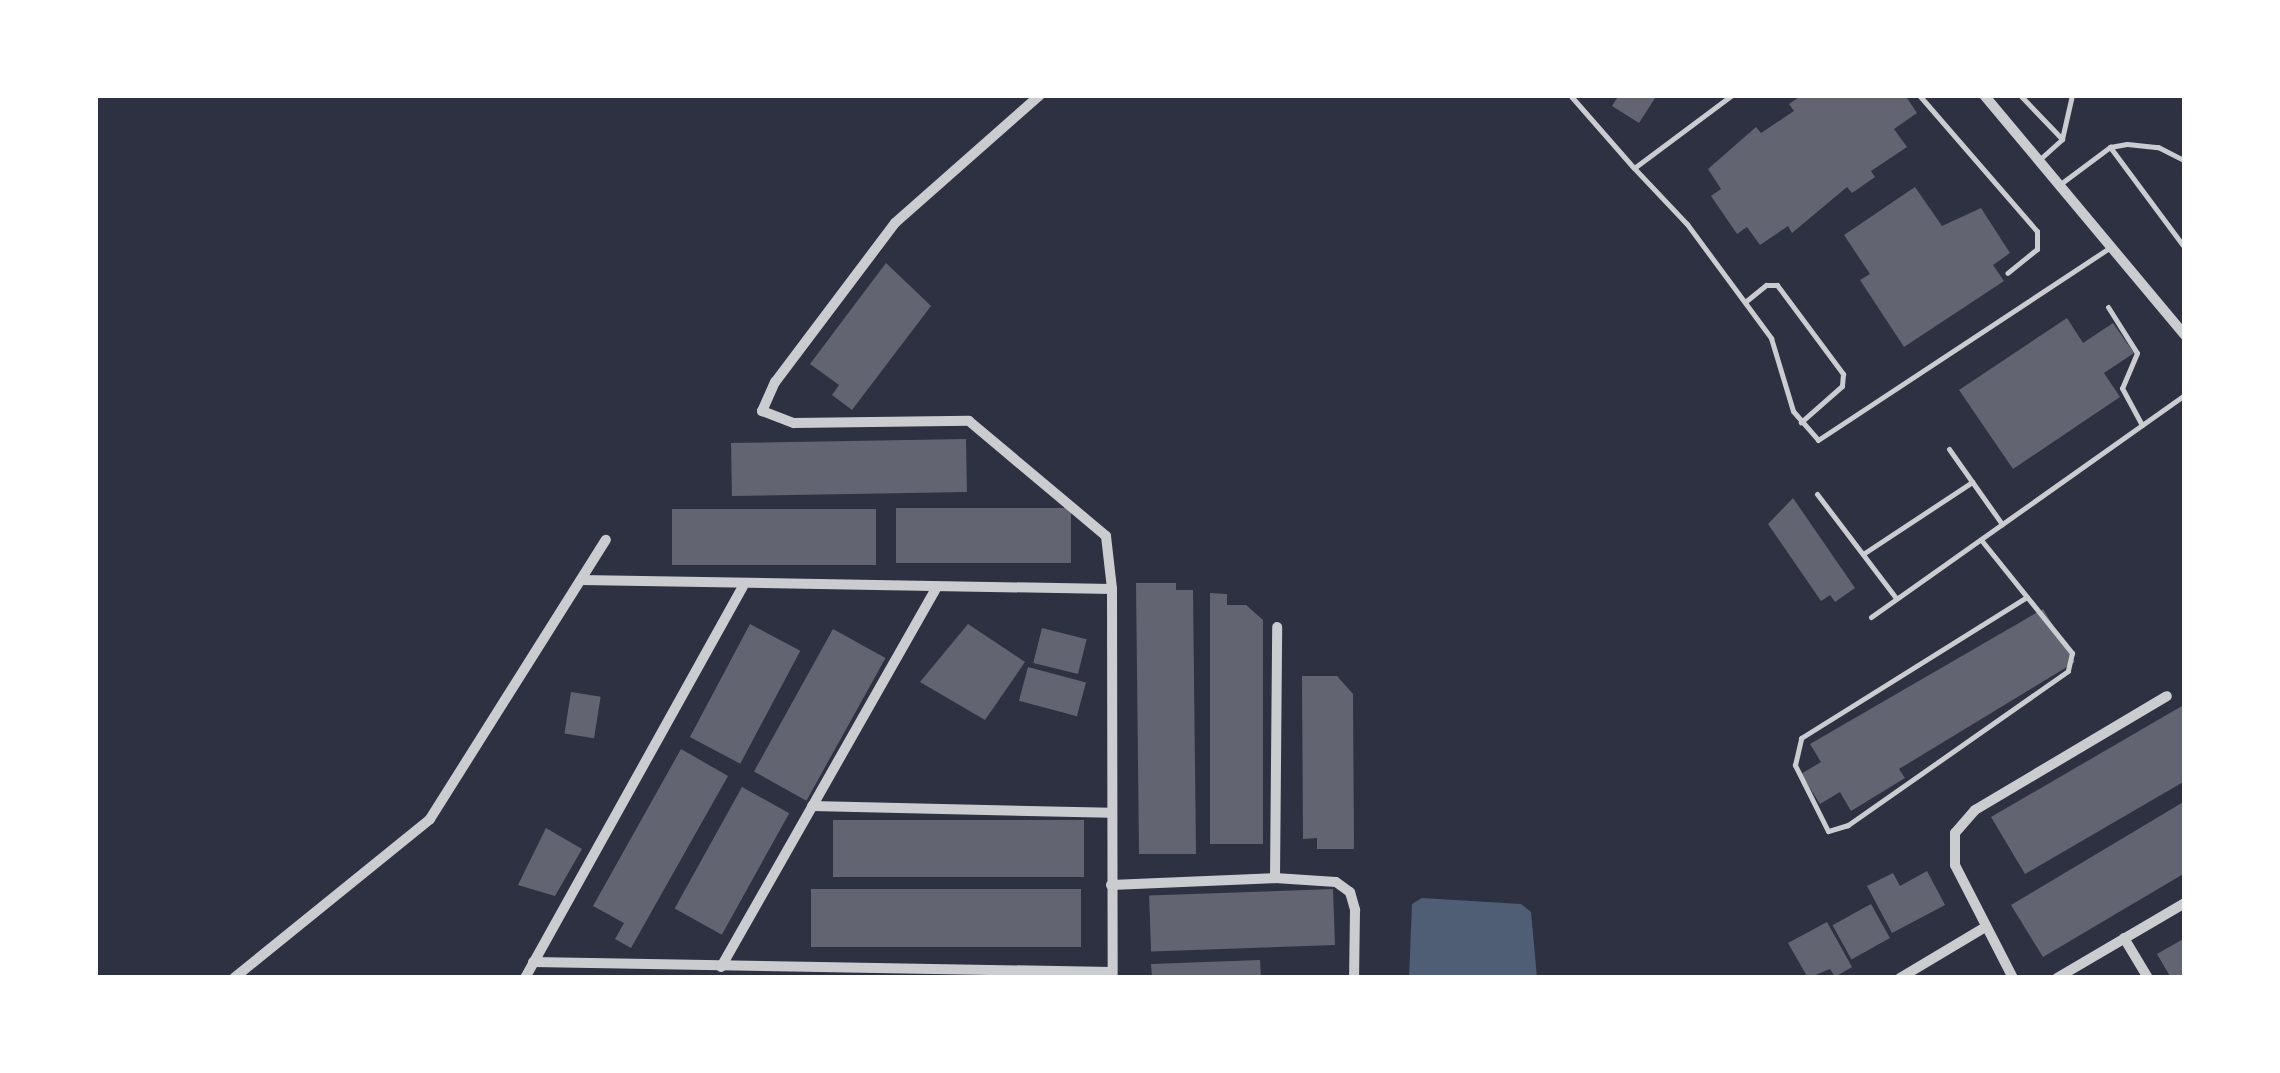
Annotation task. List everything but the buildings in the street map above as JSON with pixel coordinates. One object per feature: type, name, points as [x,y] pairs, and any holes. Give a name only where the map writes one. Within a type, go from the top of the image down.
[{"type":"street","points":[[534,962],[1112,975],[1112,589],[1106,536],[970,422],[794,423],[762,411],[774,382],[895,222],[1040,95]]},
{"type":"street","points":[[1984,95],[2111,247],[2180,320],[2185,335]]},
{"type":"street","points":[[234,978],[430,820],[606,540]]},
{"type":"street","points":[[581,580],[743,587],[1112,589]]},
{"type":"street","points":[[525,978],[743,587]]},
{"type":"street","points":[[720,967],[936,588]]},
{"type":"street","points":[[1276,878],[1277,626]]},
{"type":"street","points":[[2013,978],[1984,928],[1956,865],[1955,833],[1974,810],[2167,696]]},
{"type":"street","points":[[812,806],[1110,813]]},
{"type":"street","points":[[1111,885],[1318,878],[1350,892],[1354,978]]},
{"type":"street","points":[[2057,978],[2185,903]]},
{"type":"street","points":[[1900,978],[1984,928]]},
{"type":"street","points":[[2124,938],[2148,978]]},
{"type":"lane","points":[[1570,95],[1675,209],[1771,338],[1801,422],[1813,438],[1825,441],[2111,247]]},
{"type":"lane","points":[[1634,168],[1732,95]]},
{"type":"lane","points":[[1918,95],[2038,232],[2037,249],[2006,273]]},
{"type":"lane","points":[[2020,95],[2062,139]]},
{"type":"lane","points":[[2038,160],[2062,139],[2072,95]]},
{"type":"lane","points":[[2110,147],[2185,248]]},
{"type":"lane","points":[[2059,184],[2110,147],[2158,147],[2185,162]]},
{"type":"lane","points":[[1745,302],[1766,285],[1778,285],[1844,374],[1842,386],[1801,422]]},
{"type":"lane","points":[[2108,307],[2136,353],[2122,388],[2142,426]]},
{"type":"lane","points":[[1871,618],[2185,395]]},
{"type":"lane","points":[[1949,450],[2002,524]]},
{"type":"lane","points":[[1862,554],[1972,482]]},
{"type":"lane","points":[[1817,494],[1896,598]]},
{"type":"lane","points":[[1982,540],[2027,597],[2072,654],[2068,671],[1848,825],[1828,831],[1795,765],[1802,738],[2027,597]]},
{"type":"water","points":[[1422,898],[1521,904],[1531,912],[1537,978],[1409,978],[1412,904]]}]
